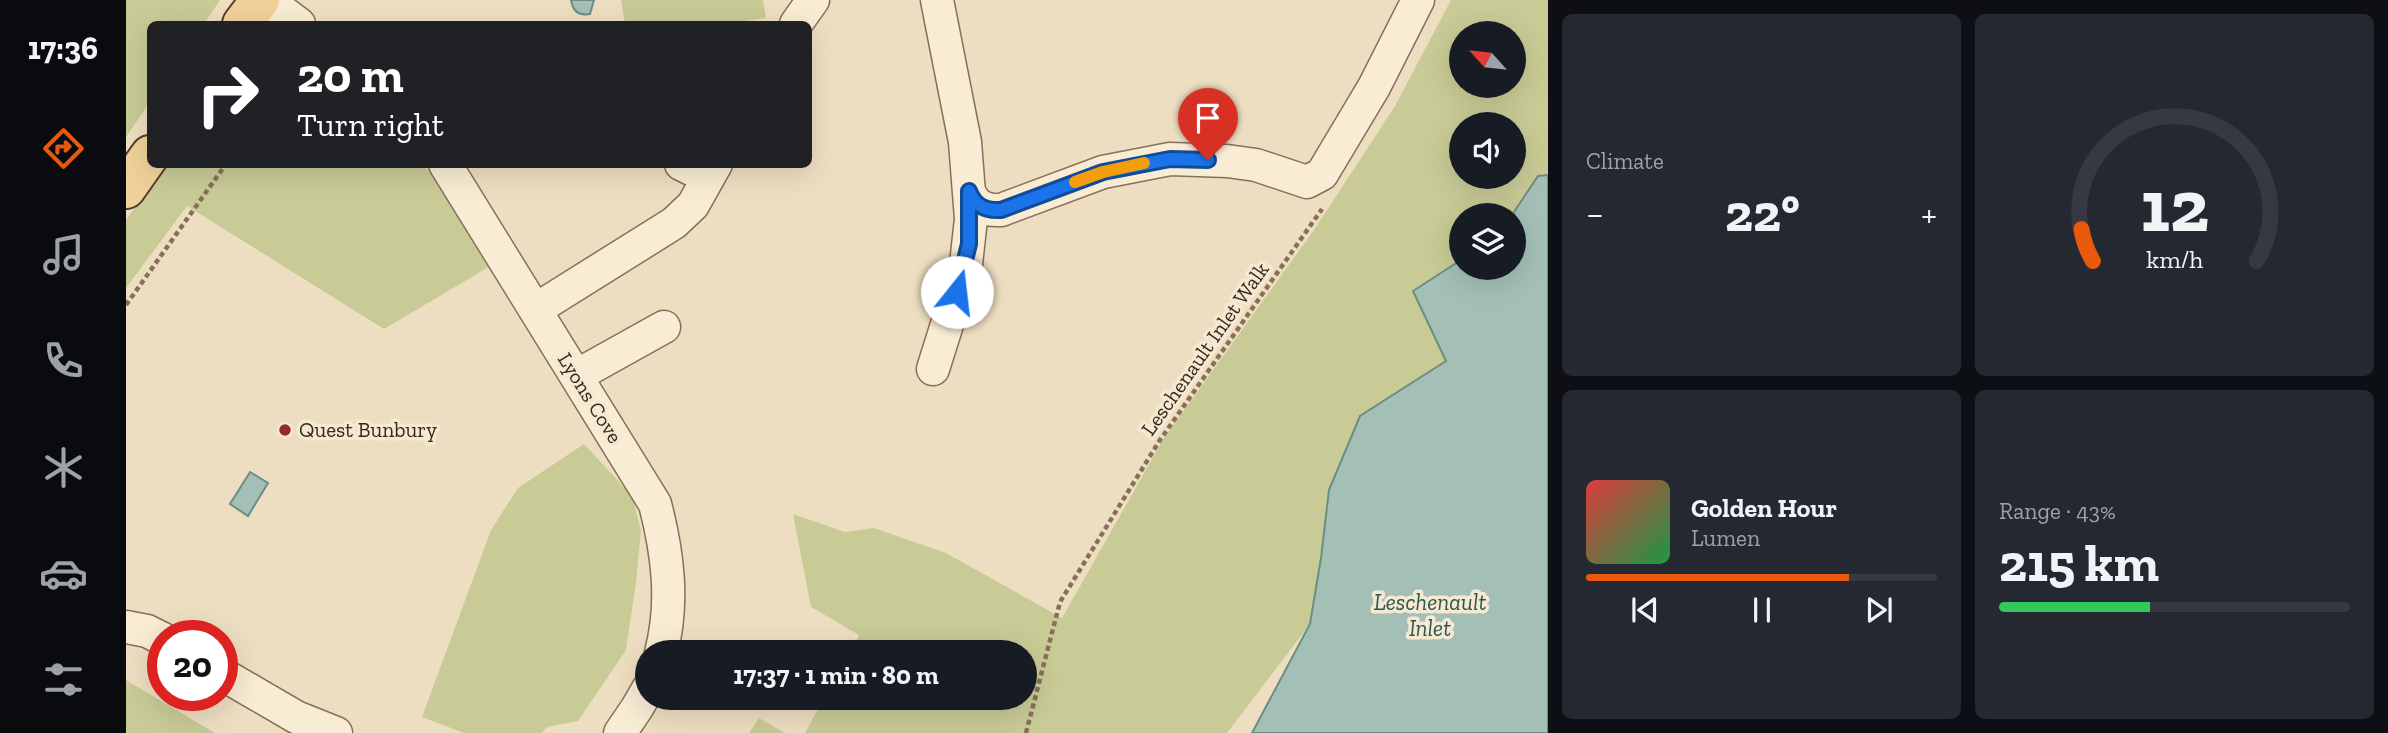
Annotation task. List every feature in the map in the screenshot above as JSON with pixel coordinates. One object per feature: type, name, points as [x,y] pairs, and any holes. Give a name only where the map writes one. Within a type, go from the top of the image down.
[{"type":"main road","points":[[244,21],[260,0]]},
{"type":"main road","points":[[126,190],[147,159]]},
{"type":"street","points":[[267,0],[295,21]]},
{"type":"street","points":[[798,21],[813,0]]},
{"type":"street","points":[[933,369],[966,264],[971,219],[958,102],[937,0]]},
{"type":"street","points":[[969,191],[978,205],[991,211],[1001,210],[1103,172],[1170,159],[1256,165],[1299,180],[1315,180],[1322,174],[1374,87],[1418,0]]},
{"type":"street","name":"Lyons Cove","points":[[447,168],[655,504],[666,544],[669,582],[663,640]]},
{"type":"street","points":[[535,310],[674,223],[693,205],[713,168]]},
{"type":"street","points":[[576,376],[664,327]]},
{"type":"street","points":[[126,626],[147,631]]},
{"type":"street","points":[[238,685],[293,725],[337,733]]},
{"type":"street","points":[[620,733],[637,710]]},
{"type":"path","points":[[126,305],[223,168]]},
{"type":"path","name":"Leschenault Inlet Walk","points":[[1026,733],[1060,602],[1160,440],[1325,204]]},
{"type":"green space","points":[[126,0],[220,0],[206,21],[147,21],[147,106],[126,137]]},
{"type":"green space","points":[[621,0],[763,0],[766,18],[746,21],[624,21]]},
{"type":"green space","points":[[1451,0],[1548,0],[1548,174],[1538,177],[1520,203],[1449,203],[1449,268],[1413,291],[1447,361],[1360,416],[1321,558],[1310,624],[1227,733],[805,733],[817,710],[1037,710],[1037,640],[856,640],[859,635],[811,607],[793,514],[845,532],[874,528],[946,553],[1062,618],[1164,438],[1314,230],[1395,106]]},
{"type":"green space","points":[[163,168],[425,168],[440,182],[492,265],[384,329],[187,206],[126,288],[126,220]]},
{"type":"green space","points":[[584,444],[632,496],[641,530],[626,650],[578,721],[547,727],[542,733],[464,733],[422,717],[491,530],[518,488]]},
{"type":"green space","points":[[126,680],[147,693],[147,711],[178,711],[215,733],[126,733]]},
{"type":"green space","points":[[759,718],[785,733],[749,733]]},
{"type":"water","points":[[571,0],[594,0],[590,14],[577,12]]},
{"type":"water","name":"Leschenault Inlet","points":[[1548,175],[1548,733],[1252,733],[1310,624],[1329,490],[1360,416],[1446,361],[1413,291],[1449,268],[1449,280],[1526,280],[1526,203],[1520,203],[1538,176]]},
{"type":"water","points":[[250,472],[268,483],[248,516],[230,504]]},
{"type":"slow traffic","points":[[1075,182],[1103,172],[1144,163]]},
{"type":"place","name":"Quest Bunbury","points":[[285,430]]},
{"type":"route","points":[[957,292],[969,244],[969,191],[972,200],[984,209],[1001,210],[1103,172],[1170,159],[1208,160]]}]
